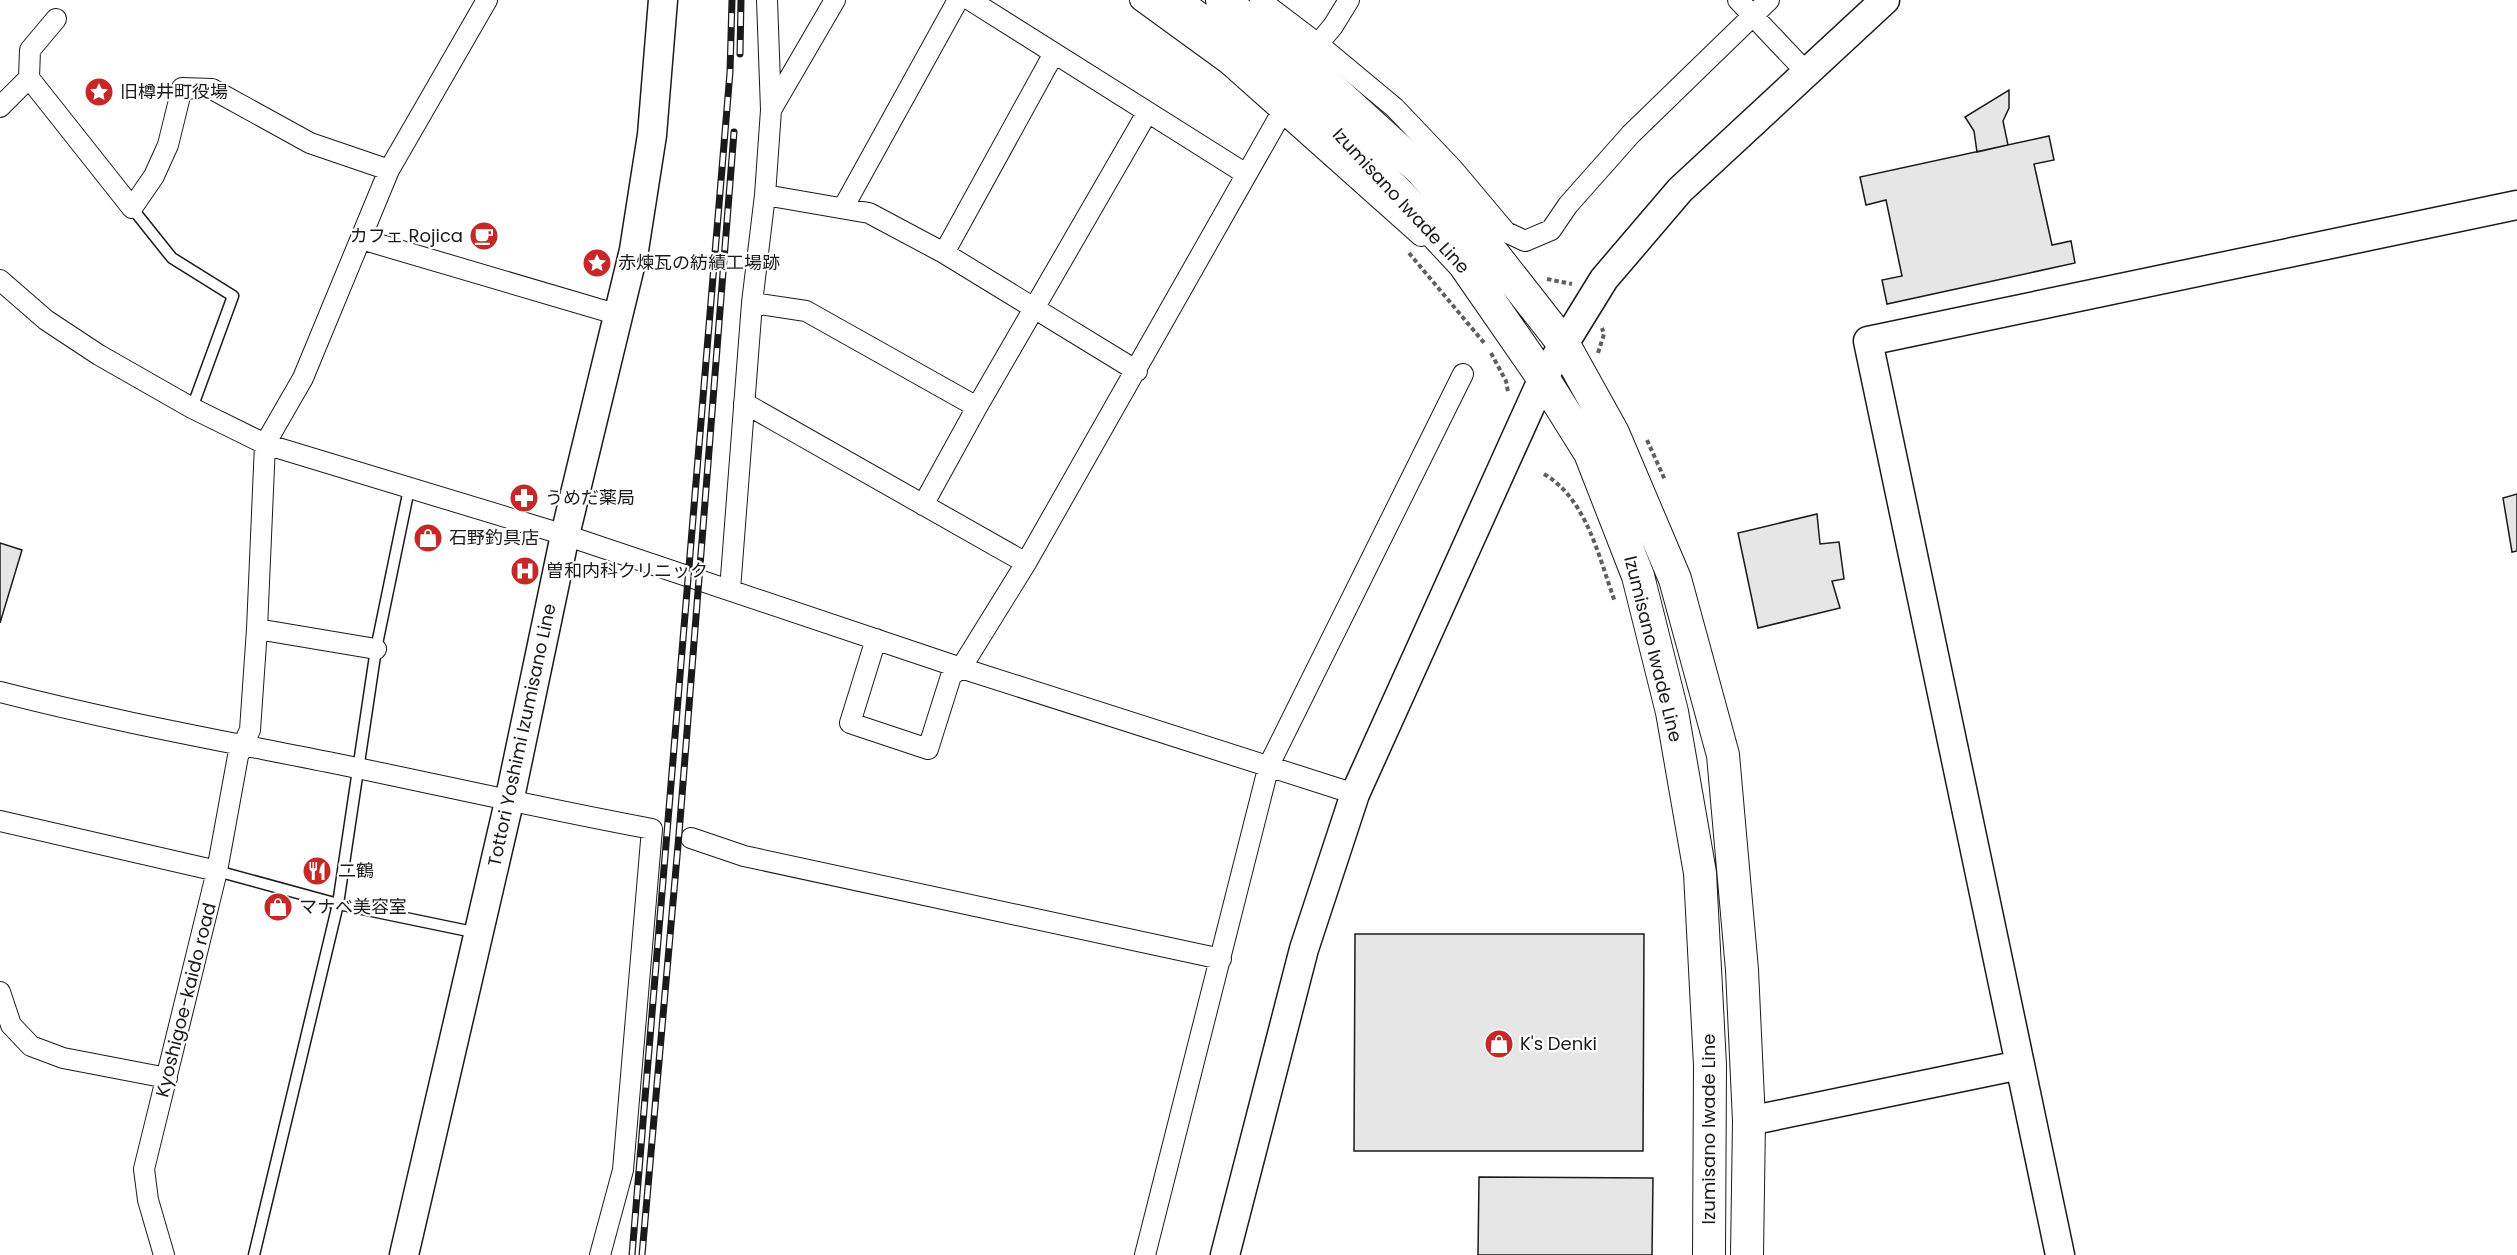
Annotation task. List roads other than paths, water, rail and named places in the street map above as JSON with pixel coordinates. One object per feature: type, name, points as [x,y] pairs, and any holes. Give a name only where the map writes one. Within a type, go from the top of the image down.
[{"type":"main road","name":"Izumisano Iwade Line","points":[[1173,0],[1291,87],[1401,196],[1464,264],[1543,378],[1590,453],[1638,576],[1672,712],[1700,873],[1710,1065],[1709,1255]]},
{"type":"main road","name":"Izumisano Iwade Line","points":[[1222,0],[1309,68],[1421,170],[1480,237],[1563,343],[1613,433],[1675,579],[1723,755],[1742,970],[1749,1121],[1747,1255]]},
{"type":"street","points":[[265,444],[303,378],[389,170],[487,0]]},
{"type":"street","name":"Tottori Yoshimi Izumisano Line","points":[[404,1255],[509,802],[565,535],[634,250],[652,135],[663,0]]},
{"type":"street","points":[[730,590],[752,303],[765,195],[771,110],[767,0]]},
{"type":"street","points":[[771,110],[835,0]]},
{"type":"street","points":[[843,208],[958,0]]},
{"type":"street","points":[[970,0],[1246,174]]},
{"type":"street","points":[[1140,0],[1228,64],[1482,290]]},
{"type":"street","points":[[1260,0],[1318,44],[1395,108],[1453,169],[1506,232],[1525,241],[1551,230],[1568,205],[1631,134],[1769,0]]},
{"type":"street","points":[[1318,44],[1334,26],[1349,0]]},
{"type":"street","points":[[1738,0],[1807,73]]},
{"type":"street","points":[[1226,1255],[1304,949],[1354,794],[1543,378],[1604,279],[1680,190],[1885,0]]},
{"type":"street","points":[[56,18],[30,50],[29,78],[132,208],[154,176],[168,145],[182,88],[213,89],[310,143],[389,170]]},
{"type":"street","points":[[944,252],[1053,54]]},
{"type":"street","points":[[0,107],[29,78]]},
{"type":"street","points":[[876,639],[850,723],[928,749],[951,676],[961,668],[1026,563],[1282,112]]},
{"type":"street","points":[[923,505],[977,407],[1148,113]]},
{"type":"street","points":[[765,195],[869,213],[944,252],[1137,371]]},
{"type":"street","points":[[2060,1255],[1868,341],[2517,205]]},
{"type":"street","points":[[361,239],[619,315]]},
{"type":"street","points":[[0,280],[46,320],[99,354],[192,408],[265,444],[565,535],[961,668],[1354,794]]},
{"type":"street","points":[[752,303],[806,311],[977,407]]},
{"type":"street","points":[[1144,1255],[1269,765],[1463,374]]},
{"type":"street","points":[[744,403],[1026,563]]},
{"type":"street","name":"Kyoshigoe-kaido road","points":[[164,1255],[148,1200],[144,1169],[217,871],[238,756],[250,730],[265,444]]},
{"type":"street","points":[[257,630],[376,649]]},
{"type":"street","points":[[0,692],[65,709],[509,802],[652,829],[623,1170],[600,1255]]},
{"type":"street","points":[[0,821],[217,871]]},
{"type":"street","points":[[691,838],[744,856],[1221,960]]},
{"type":"street","points":[[0,992],[11,1025],[31,1046],[63,1058],[167,1078]]},
{"type":"street","points":[[1749,1121],[2020,1065]]},
{"type":"lane","points":[[132,208],[172,258],[233,296],[192,408]]},
{"type":"lane","points":[[254,1255],[338,904],[376,649],[409,489]]},
{"type":"lane","points":[[217,871],[338,904],[478,933]]},
{"type":"railway","points":[[632,1255],[730,72],[732,0]]},
{"type":"railway","points":[[740,54],[741,0]]},
{"type":"railway","points":[[642,1255],[679,834],[734,132]]},
{"type":"place","name":"旧樽井町役場","points":[[99,92]]},
{"type":"place","name":"カフェ Rojica","points":[[484,236]]},
{"type":"place","name":"赤煉瓦の紡績工場跡","points":[[597,263]]},
{"type":"place","name":"うめだ薬局","points":[[524,498]]},
{"type":"place","name":"石野釣具店","points":[[428,538]]},
{"type":"place","name":"曽和内科クリニック","points":[[525,571]]},
{"type":"place","name":"二鶴","points":[[317,871]]},
{"type":"place","name":"マナベ美容室","points":[[278,907]]},
{"type":"place","name":"K's Denki","points":[[1499,1044]]}]
